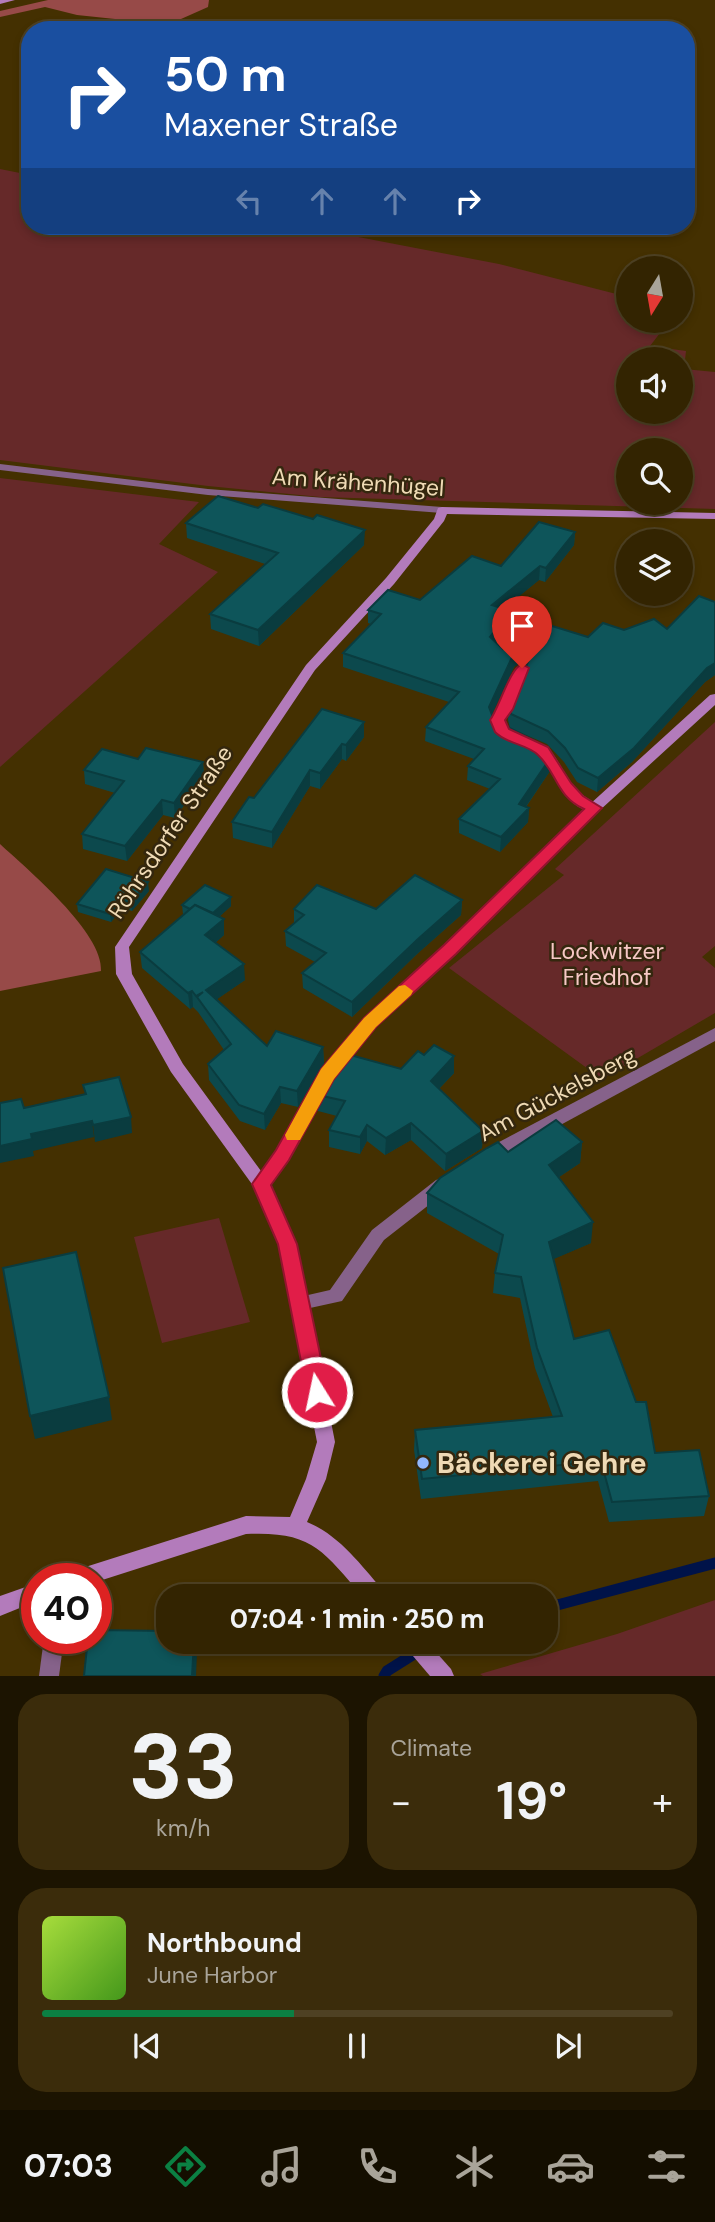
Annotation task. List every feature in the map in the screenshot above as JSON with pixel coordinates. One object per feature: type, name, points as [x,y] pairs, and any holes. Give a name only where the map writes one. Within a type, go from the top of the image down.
[{"type":"street","points":[[0,2],[11,0]]},
{"type":"street","name":"Am Krähenhügel","points":[[0,467],[208,492],[442,510],[715,516]]},
{"type":"street","name":"Röhrsdorfer Straße","points":[[296,1525],[316,1479],[326,1442],[301,1303],[287,1244],[261,1184],[177,1068],[124,974],[122,947],[310,668],[390,581],[440,519],[442,510]]},
{"type":"street","points":[[522,668],[498,720],[502,732],[543,751],[556,767],[564,785],[578,800],[594,808]]},
{"type":"street","points":[[261,1184],[283,1155],[327,1074],[370,1023],[450,950],[594,808],[715,698]]},
{"type":"street","name":"Am Gückelsberg","points":[[478,1161],[715,1034]]},
{"type":"street","points":[[301,1303],[336,1296],[378,1236],[421,1199],[456,1176]]},
{"type":"street","points":[[112,1568],[246,1525],[270,1522],[296,1525],[318,1536],[364,1584]]},
{"type":"street","points":[[0,1606],[21,1598]]},
{"type":"street","points":[[49,1676],[52,1654]]},
{"type":"street","points":[[425,1654],[444,1676]]},
{"type":"green space","points":[[0,169],[21,173],[21,235],[348,235],[499,264],[616,294],[616,333],[660,333],[650,346],[657,347],[616,347],[616,424],[693,424],[693,370],[715,372],[715,509],[693,508],[693,438],[616,438],[616,506],[320,497],[0,460]]},
{"type":"green space","points":[[0,478],[199,502],[159,544],[218,572],[0,767]]},
{"type":"green space","name":"Lockwitzer Friedhof","points":[[715,722],[715,946],[702,957],[715,968],[715,1013],[602,1079],[449,968],[564,875],[555,869]]},
{"type":"green space","points":[[219,1218],[250,1322],[162,1343],[134,1237]]},
{"type":"green space","points":[[715,1600],[715,1676],[480,1674],[548,1654],[558,1654],[558,1651]]},
{"type":"shaded area","points":[[48,0],[209,0],[208,7],[181,19],[134,21],[77,15],[45,7],[0,17],[0,11]]},
{"type":"shaded area","points":[[0,844],[45,885],[77,921],[99,956],[101,971],[0,991]]},
{"type":"building","points":[[218,496],[258,508],[263,504],[313,519],[317,515],[365,530],[258,630],[210,614],[278,553],[186,523]]},
{"type":"building","points":[[539,522],[575,532],[546,568],[540,566],[492,605],[511,611],[490,637],[503,649],[536,621],[588,637],[603,623],[624,630],[654,619],[667,629],[689,606],[693,606],[699,596],[715,602],[715,663],[707,668],[634,748],[598,778],[578,768],[565,748],[548,731],[511,714],[509,706],[531,655],[521,648],[514,653],[489,707],[494,720],[534,740],[551,757],[519,804],[529,808],[501,837],[459,819],[500,779],[468,766],[484,749],[426,727],[459,692],[343,653],[381,614],[368,610],[388,590],[420,600],[472,556],[501,566]]},
{"type":"building","points":[[322,709],[364,722],[346,745],[342,744],[320,773],[310,770],[272,832],[232,822],[249,797],[254,798]]},
{"type":"building","points":[[146,748],[203,762],[174,803],[162,800],[125,846],[82,834],[124,781],[84,770],[102,749],[138,759]]},
{"type":"building","points":[[106,869],[148,882],[131,903],[122,900],[110,914],[77,904]]},
{"type":"building","points":[[415,875],[462,900],[352,1002],[302,973],[326,953],[285,931],[304,915],[294,909],[317,885],[376,909]]},
{"type":"building","points":[[205,885],[231,897],[213,913],[195,905],[190,909],[182,905]]},
{"type":"building","points":[[195,905],[224,919],[205,935],[244,964],[206,990],[267,1046],[276,1031],[323,1047],[297,1091],[280,1087],[264,1114],[239,1105],[208,1064],[231,1044],[197,997],[203,992],[196,996],[192,991],[188,993],[140,952]]},
{"type":"building","points":[[434,1045],[454,1056],[431,1081],[483,1131],[446,1154],[411,1123],[386,1138],[367,1125],[360,1137],[329,1130],[345,1101],[318,1095],[343,1053],[401,1069],[418,1051],[424,1055]]},
{"type":"building","points":[[119,1077],[131,1117],[93,1125],[92,1121],[31,1134],[32,1139],[0,1146],[0,1103],[21,1099],[24,1108],[86,1094],[83,1085]]},
{"type":"building","points":[[556,1120],[582,1142],[549,1165],[593,1222],[549,1242],[574,1339],[609,1330],[636,1402],[646,1402],[655,1453],[699,1450],[709,1496],[612,1502],[601,1461],[422,1479],[415,1430],[562,1416],[537,1348],[521,1277],[495,1273],[503,1235],[427,1193],[440,1178],[487,1148],[498,1142],[508,1152]]},
{"type":"building","points":[[76,1252],[109,1397],[30,1416],[3,1268]]},
{"type":"building","points":[[112,1630],[156,1631],[156,1654],[193,1654],[192,1676],[84,1676],[86,1654],[112,1654]]},
{"type":"waterway","points":[[558,1605],[715,1563]]},
{"type":"waterway","points":[[384,1676],[387,1671],[414,1654]]},
{"type":"slow traffic","points":[[294,1135],[327,1074],[370,1023],[405,991]]},
{"type":"place","name":"Bäckerei Gehre","points":[[423,1463]]},
{"type":"route","points":[[317,1392],[287,1244],[261,1184],[283,1155],[327,1074],[370,1023],[450,950],[594,808],[578,800],[564,785],[560,774],[543,751],[502,732],[498,720],[522,668]]}]
